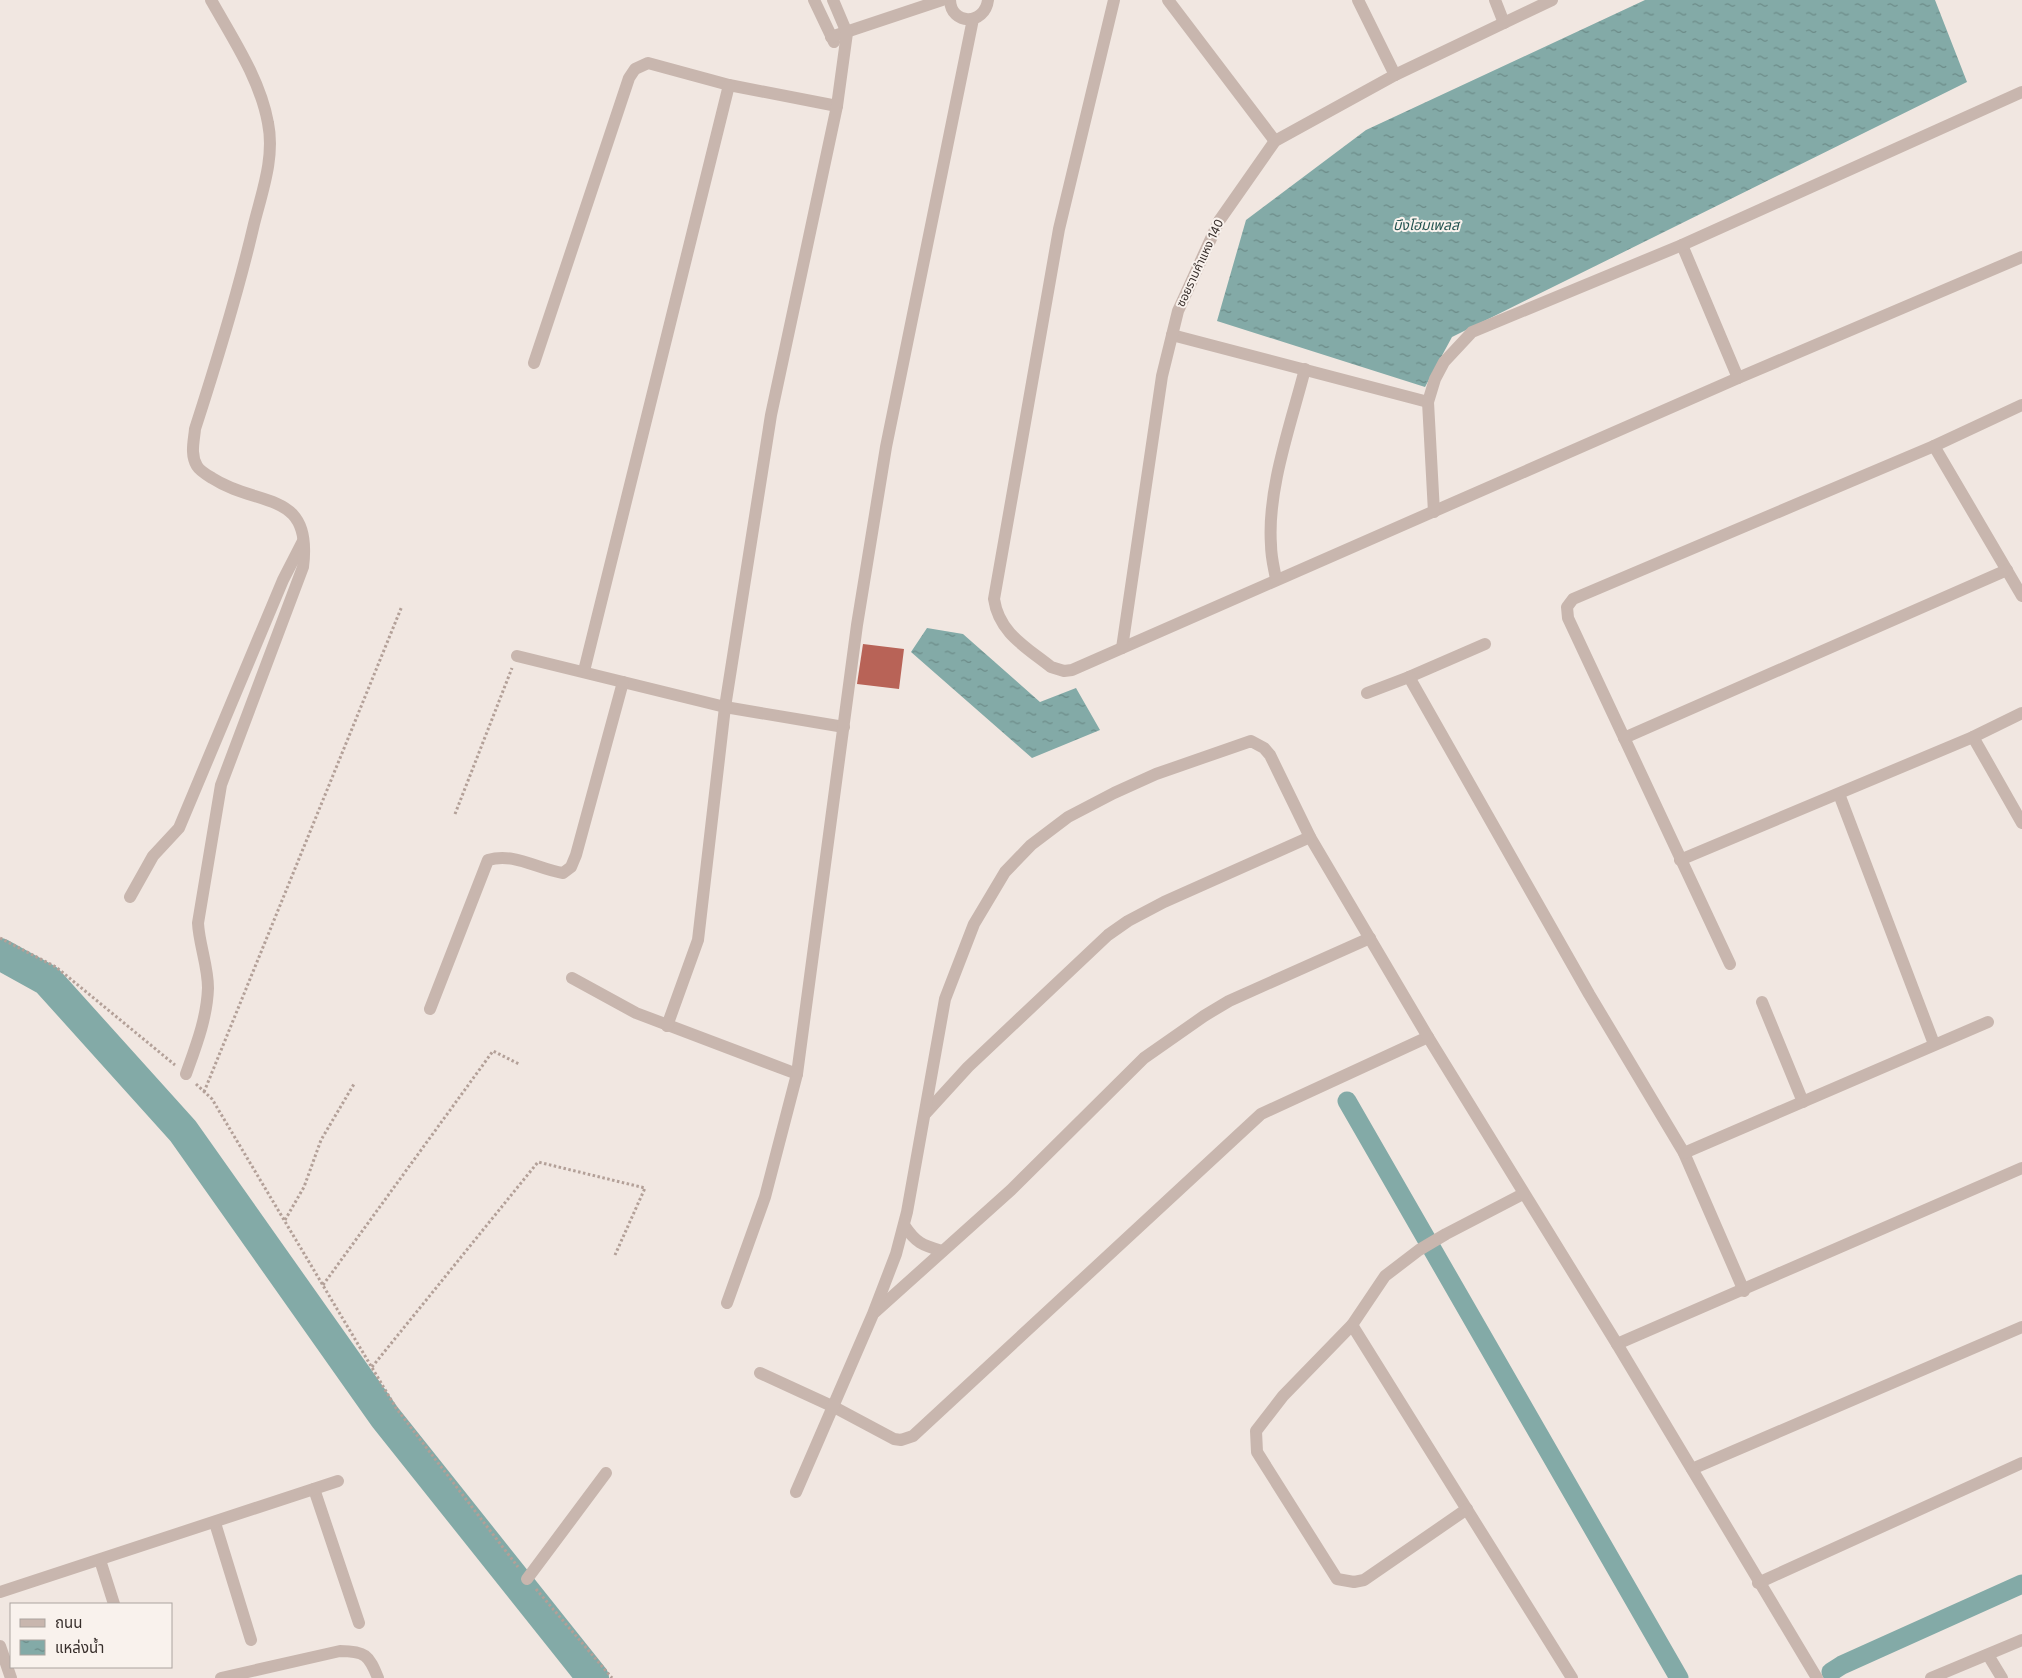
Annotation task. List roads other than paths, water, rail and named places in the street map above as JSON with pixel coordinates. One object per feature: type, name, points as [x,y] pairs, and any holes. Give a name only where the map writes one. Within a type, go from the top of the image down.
[{"type":"street","points":[[186,1074],[206,1012],[208,986],[198,941],[198,923],[213,824],[221,786],[303,567],[304,538],[302,526],[293,514],[280,504],[221,484],[198,468],[194,459],[193,448],[196,428],[241,279],[265,180],[270,146],[269,125],[261,93],[211,0]]},
{"type":"street","points":[[814,0],[843,58]]},
{"type":"street","points":[[667,1026],[698,940],[725,707],[771,415],[837,106],[847,33],[833,0]]},
{"type":"street","points":[[831,37],[942,0]]},
{"type":"street","points":[[950,0],[952,10],[956,15],[967,20],[973,20],[984,12],[988,0]]},
{"type":"street","points":[[1114,0],[1058,229],[994,599],[998,619],[1008,632],[1057,670],[1072,670],[1738,378],[2022,257]]},
{"type":"street","points":[[1168,0],[1275,141]]},
{"type":"street","points":[[1358,0],[1395,74]]},
{"type":"street","points":[[1495,0],[1504,23]]},
{"type":"street","name":"ซอยรามคำแหง 140","points":[[1122,648],[1162,376],[1178,311],[1219,221],[1275,141],[1395,74],[1552,0]]},
{"type":"street","points":[[727,1303],[765,1197],[797,1074],[857,625],[886,447],[973,20]]},
{"type":"street","points":[[534,363],[629,78],[634,69],[648,63],[729,85],[837,106]]},
{"type":"street","points":[[584,672],[729,85]]},
{"type":"street","points":[[1434,512],[1428,402],[1435,379],[1444,362],[1472,332],[1682,245],[2022,92]]},
{"type":"street","points":[[1682,245],[1738,378]]},
{"type":"street","points":[[1172,335],[1428,402]]},
{"type":"street","points":[[1276,579],[1271,544],[1274,502],[1282,456],[1305,369]]},
{"type":"street","points":[[1730,964],[1568,618],[1567,607],[1573,599],[1934,446],[2022,405]]},
{"type":"street","points":[[1934,446],[2022,596]]},
{"type":"street","points":[[130,897],[153,856],[179,828],[283,580],[304,538]]},
{"type":"street","points":[[1624,738],[2007,570]]},
{"type":"street","points":[[1368,694],[1486,644]]},
{"type":"street","points":[[517,656],[725,707],[844,727]]},
{"type":"street","points":[[248,666],[264,672]]},
{"type":"street","points":[[1409,677],[1589,994],[1684,1154],[1744,1291]]},
{"type":"street","points":[[430,1009],[488,860],[499,857],[511,857],[551,871],[563,872],[571,867],[576,856],[623,682]]},
{"type":"street","points":[[1680,860],[1973,737],[2022,713]]},
{"type":"street","points":[[1973,737],[2022,823]]},
{"type":"street","points":[[796,1492],[873,1314],[904,1225],[926,1113],[945,1000],[974,924],[1005,872],[1031,845],[1068,817],[1156,774],[1251,741],[1264,748],[1270,755],[1310,837],[1428,1037],[1617,1344],[1758,1583],[1817,1678]]},
{"type":"street","points":[[1839,794],[1934,1044]]},
{"type":"street","points":[[926,1113],[968,1067],[1108,935],[1128,921],[1164,902],[1310,837]]},
{"type":"street","points":[[873,1314],[1011,1190],[1144,1058],[1229,1001],[1370,938]]},
{"type":"street","points":[[572,978],[636,1013],[797,1074]]},
{"type":"street","points":[[1762,1002],[1802,1102]]},
{"type":"street","points":[[1684,1154],[1988,1022]]},
{"type":"street","points":[[760,1373],[834,1406],[894,1439],[901,1440],[912,1436],[1261,1114],[1428,1037]]},
{"type":"street","points":[[1617,1344],[1744,1291],[2022,1168]]},
{"type":"street","points":[[1467,1509],[1364,1580],[1344,1582],[1337,1579],[1256,1452],[1256,1430],[1283,1396],[1352,1325],[1385,1276],[1419,1250],[1523,1194]]},
{"type":"street","points":[[904,1225],[913,1239],[922,1245],[942,1251]]},
{"type":"street","points":[[1352,1325],[1572,1678]]},
{"type":"street","points":[[1692,1470],[2022,1327]]},
{"type":"street","points":[[1758,1583],[2022,1463]]},
{"type":"street","points":[[528,1579],[606,1473]]},
{"type":"street","points":[[0,1592],[215,1523],[338,1481]]},
{"type":"street","points":[[314,1489],[359,1623]]},
{"type":"street","points":[[215,1523],[251,1640]]},
{"type":"street","points":[[100,1560],[114,1603]]},
{"type":"street","points":[[1931,1678],[2022,1640]]},
{"type":"street","points":[[0,1646],[11,1678]]},
{"type":"street","points":[[221,1678],[340,1651],[356,1651],[365,1654],[372,1663],[378,1678]]},
{"type":"street","points":[[1988,1655],[2002,1678]]},
{"type":"water","name":"บึงโฮมเพลส","points":[[1645,0],[1935,0],[1967,82],[1452,337],[1425,387],[1217,321],[1246,220],[1366,130]]},
{"type":"water","points":[[927,628],[963,634],[1040,702],[1076,688],[1100,730],[1032,758],[911,652]]},
{"type":"waterway","points":[[0,954],[47,980],[183,1131],[385,1417],[593,1678]]},
{"type":"waterway","points":[[1347,1101],[1679,1678]]},
{"type":"waterway","points":[[1831,1672],[1842,1665],[2022,1584]]}]
